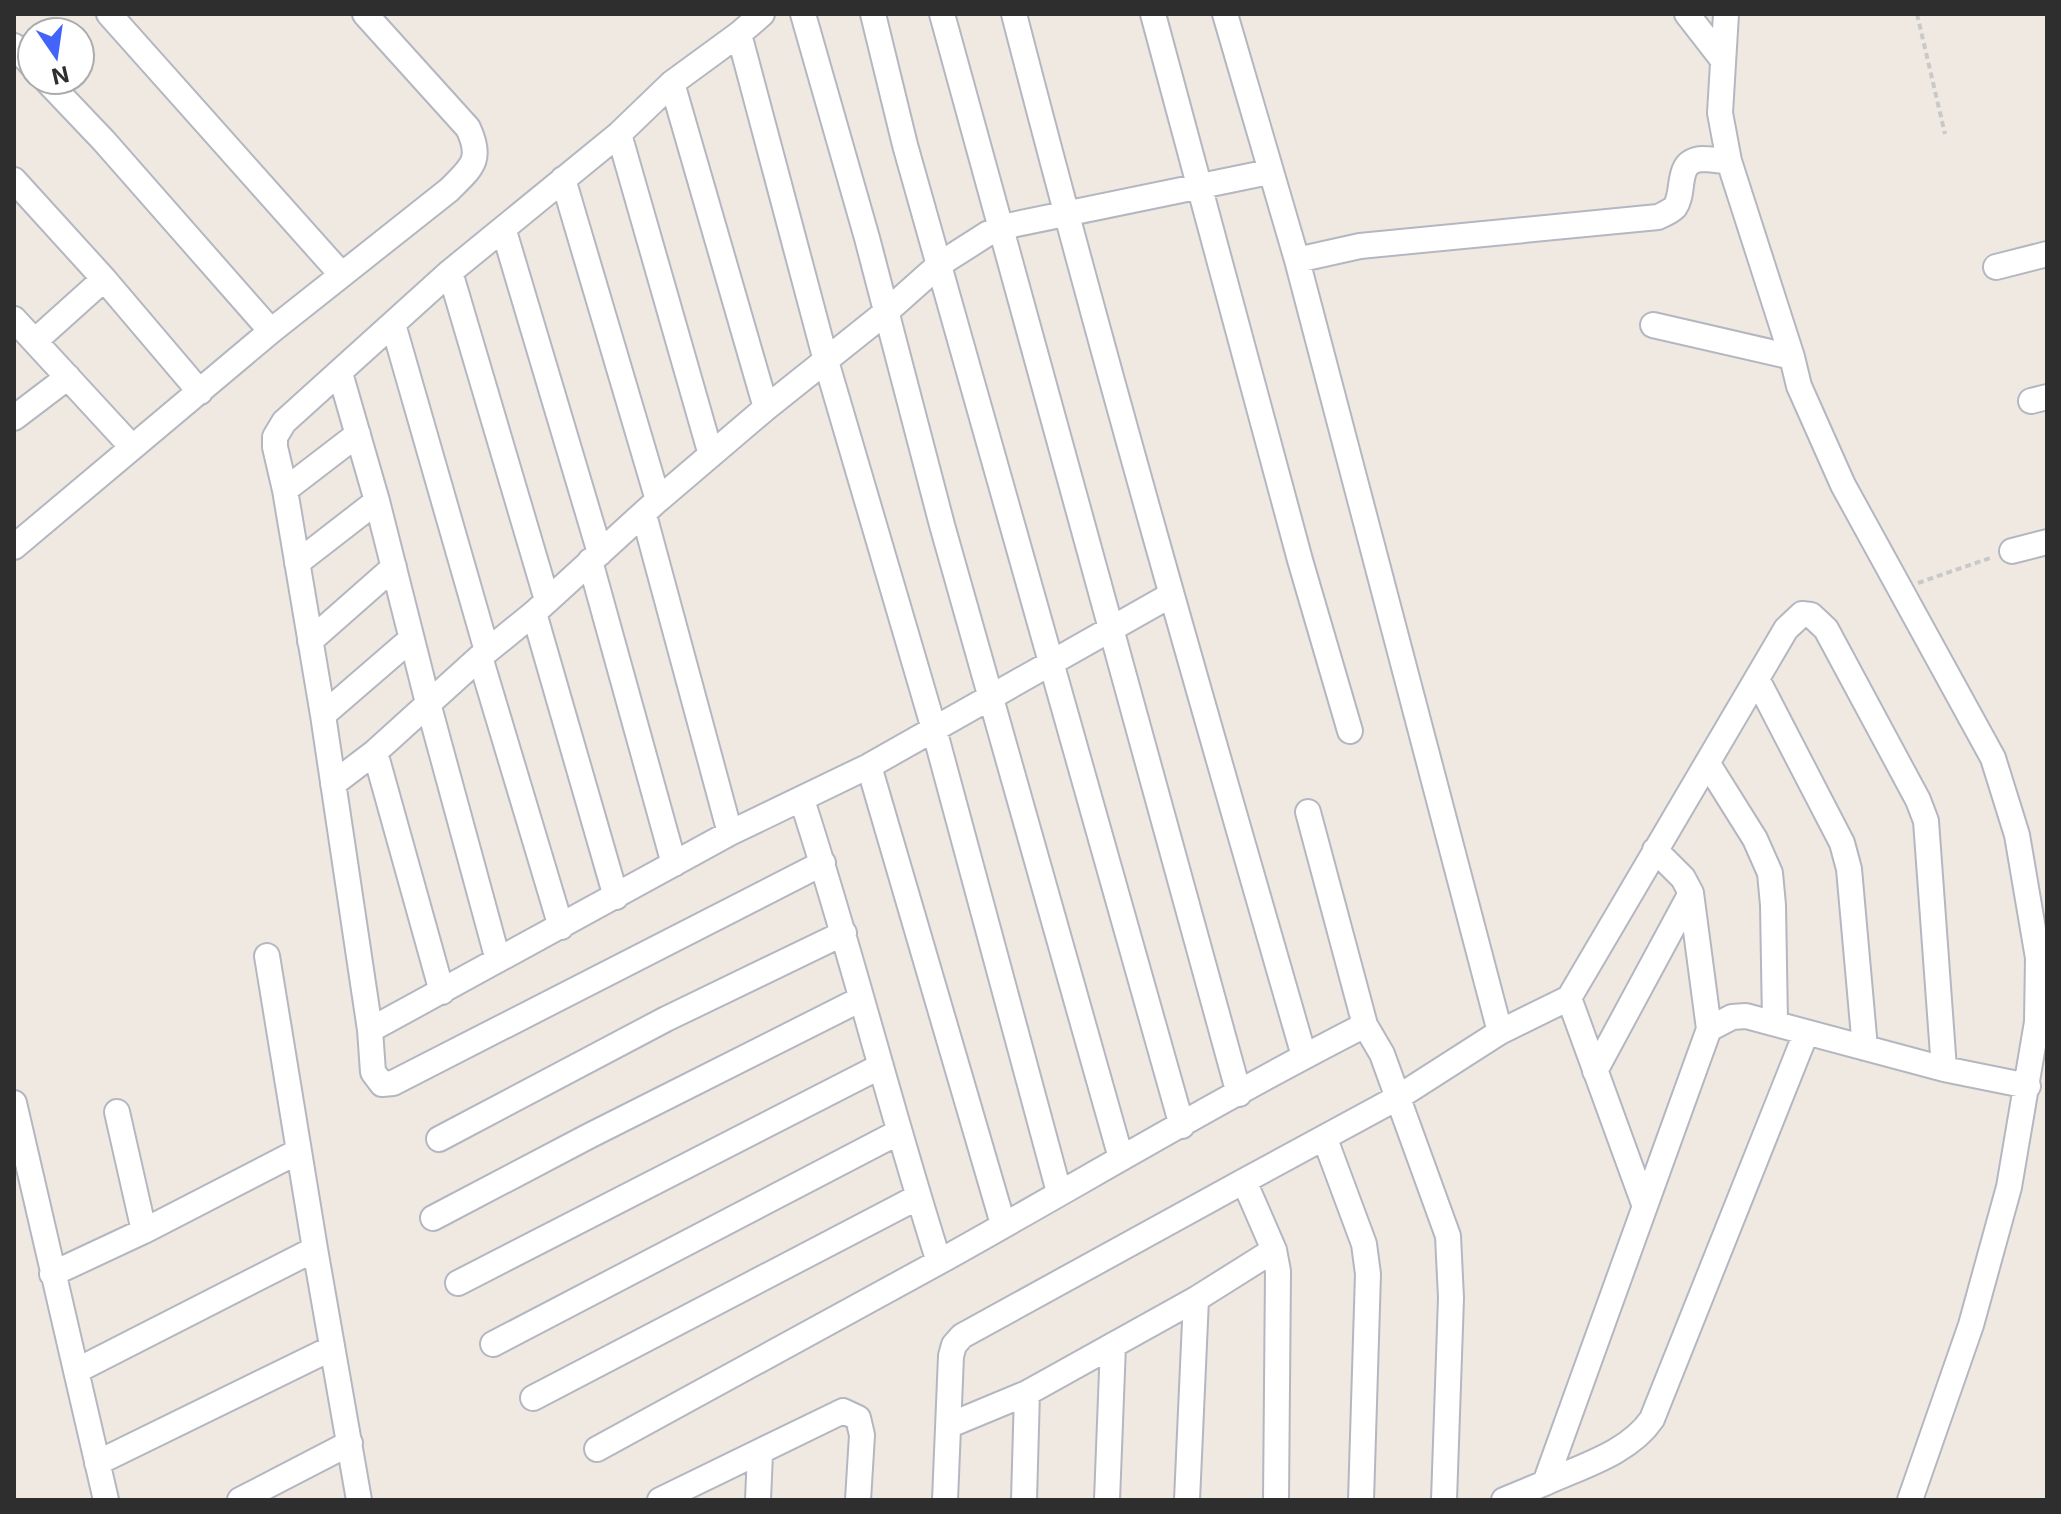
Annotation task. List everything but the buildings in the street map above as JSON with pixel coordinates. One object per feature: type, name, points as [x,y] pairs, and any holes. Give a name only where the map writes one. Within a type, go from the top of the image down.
[{"type":"street","points":[[109,14],[341,274]]},
{"type":"street","points":[[14,547],[271,331],[449,190],[468,171],[476,158],[475,144],[468,128],[365,14]]},
{"type":"street","points":[[762,14],[672,83],[619,134],[450,272],[284,422],[275,437],[323,715],[370,1030],[373,1072],[382,1084],[393,1083],[823,863]]},
{"type":"street","points":[[803,14],[1121,1158]]},
{"type":"street","points":[[873,14],[905,145],[1182,1126]]},
{"type":"street","points":[[942,14],[1239,1094]]},
{"type":"street","points":[[1014,14],[1065,213],[1171,595],[1304,1056]]},
{"type":"street","points":[[1153,14],[1300,560],[1350,731]]},
{"type":"street","points":[[1225,14],[1297,260],[1500,1032]]},
{"type":"street","points":[[1687,14],[1722,59]]},
{"type":"street","points":[[1726,14],[1720,113],[1729,161],[1799,386],[1843,485],[1993,758],[2017,835],[2038,958],[2037,1022],[2009,1187],[1971,1325],[1910,1500]]},
{"type":"street","points":[[739,34],[826,361],[934,729],[1059,1192]]},
{"type":"street","points":[[672,83],[766,408]]},
{"type":"street","points":[[61,96],[271,331]]},
{"type":"street","points":[[619,134],[711,455]]},
{"type":"street","points":[[1297,260],[1360,246],[1658,217],[1674,208],[1683,170],[1689,163],[1699,159],[1729,161]]},
{"type":"street","points":[[333,784],[375,752],[711,455],[885,313],[940,264],[1002,227],[1269,172]]},
{"type":"street","points":[[563,179],[651,508],[730,833]]},
{"type":"street","points":[[14,180],[200,392]]},
{"type":"street","points":[[504,231],[595,557],[674,864]]},
{"type":"street","points":[[1996,267],[2047,254]]},
{"type":"street","points":[[450,272],[616,897]]},
{"type":"street","points":[[35,341],[104,279]]},
{"type":"street","points":[[14,319],[132,447]]},
{"type":"street","points":[[393,324],[561,927]]},
{"type":"street","points":[[1653,325],[1792,357]]},
{"type":"street","points":[[340,373],[377,501],[498,960]]},
{"type":"street","points":[[14,418],[68,377]]},
{"type":"street","points":[[285,490],[358,434]]},
{"type":"street","points":[[297,563],[377,501]]},
{"type":"street","points":[[2012,551],[2047,542]]},
{"type":"street","points":[[310,641],[394,567]]},
{"type":"street","points":[[370,1030],[730,833],[869,766],[1171,595]]},
{"type":"street","points":[[945,1500],[951,1356],[954,1345],[962,1336],[1325,1139],[1397,1098],[1500,1032],[1569,998],[1757,679],[1793,621],[1802,614],[1817,619],[1826,629],[1918,800],[1926,821],[1944,1069]]},
{"type":"street","points":[[323,715],[411,639]]},
{"type":"street","points":[[1757,679],[1842,843],[1849,869],[1865,1048]]},
{"type":"street","points":[[375,752],[442,992]]},
{"type":"street","points":[[1708,764],[1755,839],[1770,873],[1775,1022]]},
{"type":"street","points":[[869,766],[1003,1224]]},
{"type":"street","points":[[802,800],[844,933],[939,1262]]},
{"type":"street","points":[[1308,812],[1365,1025],[1382,1054],[1448,1236],[1451,1298],[1444,1500]]},
{"type":"street","points":[[1545,1483],[1709,1029],[1691,893],[1683,878],[1655,850]]},
{"type":"street","points":[[1595,1071],[1691,893]]},
{"type":"street","points":[[439,1139],[666,1019],[844,933]]},
{"type":"street","points":[[267,956],[359,1500]]},
{"type":"street","points":[[1569,998],[1644,1204]]},
{"type":"street","points":[[433,1218],[861,999]]},
{"type":"street","points":[[1709,1029],[1732,1017],[1746,1016],[1944,1069],[2028,1086]]},
{"type":"street","points":[[597,1449],[1365,1025]]},
{"type":"street","points":[[1504,1500],[1623,1447],[1644,1431],[1652,1419],[1806,1033]]},
{"type":"street","points":[[458,1283],[881,1066]]},
{"type":"street","points":[[14,1103],[106,1500]]},
{"type":"street","points":[[117,1112],[144,1231]]},
{"type":"street","points":[[493,1344],[899,1132]]},
{"type":"street","points":[[1325,1139],[1364,1244],[1368,1274],[1361,1500]]},
{"type":"street","points":[[52,1274],[144,1231],[299,1151]]},
{"type":"street","points":[[1244,1181],[1274,1250],[1279,1289],[1276,1500]]},
{"type":"street","points":[[533,1398],[918,1197]]},
{"type":"street","points":[[76,1371],[315,1249]]},
{"type":"street","points":[[950,1425],[1027,1393],[1196,1299],[1274,1250]]},
{"type":"street","points":[[1187,1500],[1196,1299]]},
{"type":"street","points":[[1107,1500],[1113,1345]]},
{"type":"street","points":[[97,1463],[332,1348]]},
{"type":"street","points":[[1024,1500],[1027,1393]]},
{"type":"street","points":[[665,1499],[843,1411],[858,1418],[862,1435],[858,1500]]},
{"type":"street","points":[[240,1500],[350,1443]]},
{"type":"street","points":[[758,1500],[760,1453]]},
{"type":"path","points":[[1917,14],[1945,134]]},
{"type":"path","points":[[1901,590],[2012,551]]}]
